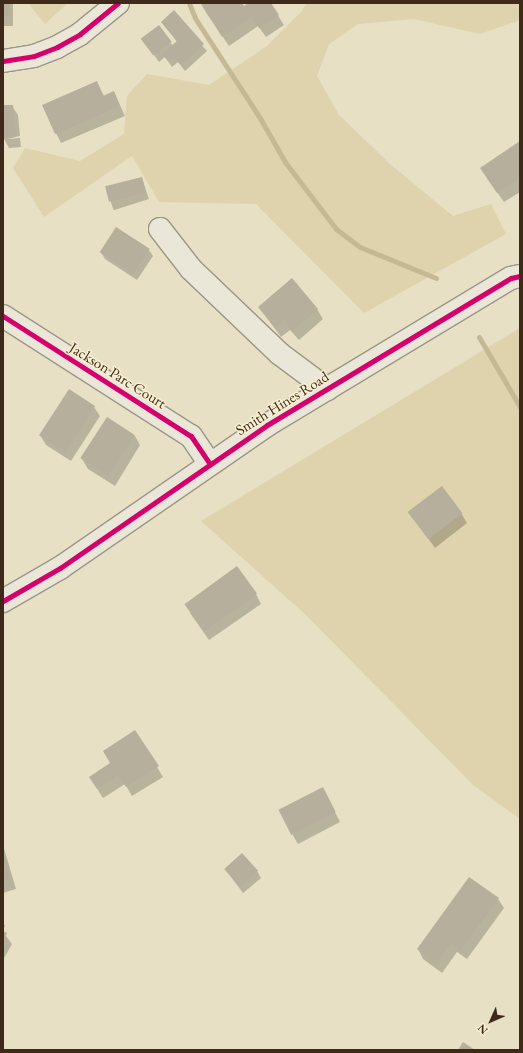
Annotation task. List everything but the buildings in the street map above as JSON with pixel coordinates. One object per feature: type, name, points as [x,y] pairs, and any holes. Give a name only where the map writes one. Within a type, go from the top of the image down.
[{"type":"street","points":[[3,61],[34,56],[57,47],[80,34],[118,3]]},
{"type":"street","points":[[160,229],[191,269],[280,354],[327,389]]},
{"type":"street","name":"Smith Hines Road","points":[[3,601],[60,568],[267,425],[511,278],[520,276]]},
{"type":"street","name":"Jackson Parc Court","points":[[3,316],[191,436],[210,464]]},
{"type":"shaded area","points":[[28,3],[68,3],[45,24]]},
{"type":"shaded area","points":[[306,3],[520,3],[520,20],[480,34],[414,19],[358,24],[329,44],[317,76],[339,115],[390,164],[453,216],[491,204],[506,234],[364,313],[256,204],[159,202],[132,156],[44,217],[13,168],[25,148],[80,161],[124,134],[127,96],[147,74],[209,85],[267,46],[302,11]]},
{"type":"shaded area","points":[[520,328],[520,819],[473,785],[307,616],[201,521]]},
{"type":"waterway","points":[[189,3],[195,18],[260,118],[285,162],[336,229],[360,247],[436,278]]},
{"type":"waterway","points":[[479,337],[520,407]]},
{"type":"cycle path","points":[[3,61],[34,56],[57,47],[80,34],[118,3]]},
{"type":"cycle path","points":[[3,601],[60,568],[267,425],[511,278],[520,276]]},
{"type":"cycle path","points":[[3,316],[191,436],[210,464]]}]
